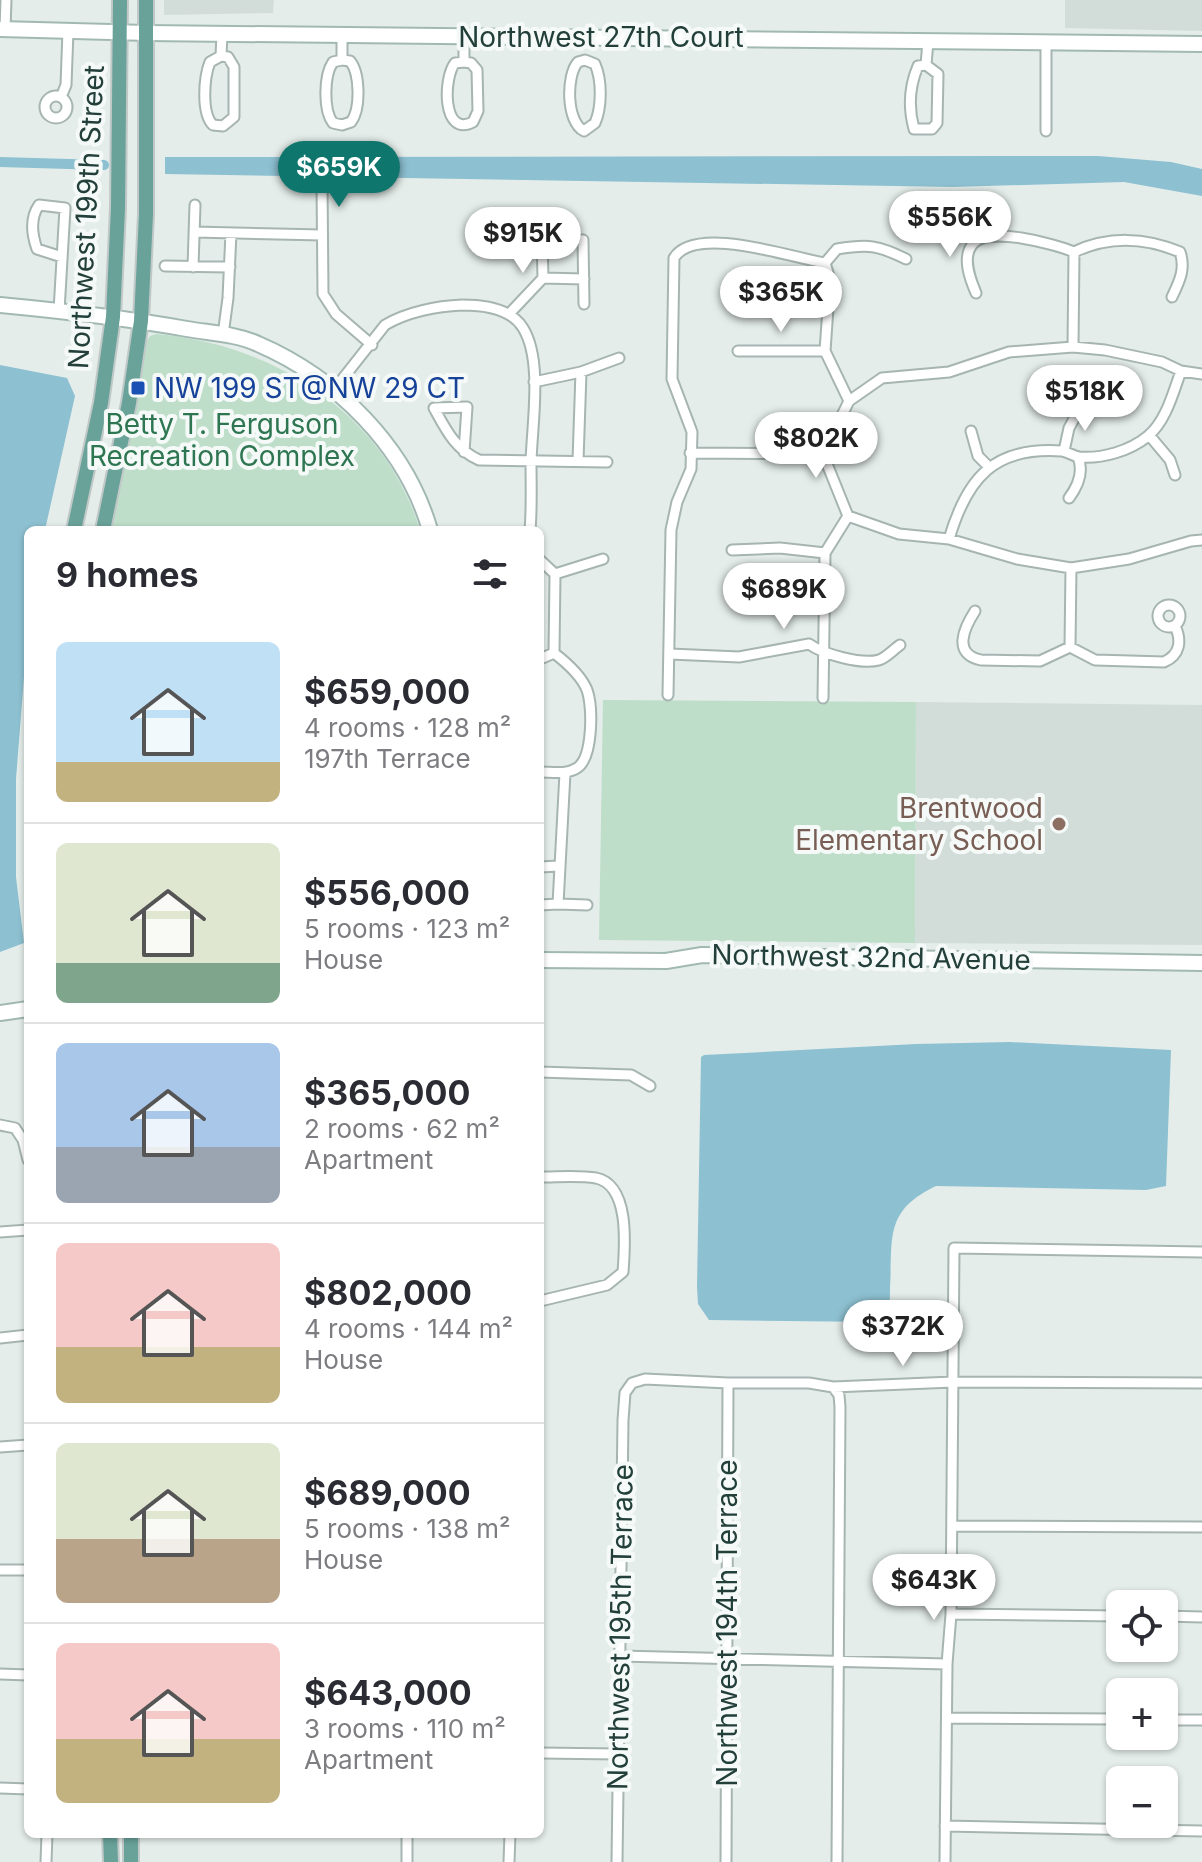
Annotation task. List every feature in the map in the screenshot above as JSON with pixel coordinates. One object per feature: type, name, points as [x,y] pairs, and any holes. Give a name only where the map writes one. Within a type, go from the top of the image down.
[{"type":"main road","name":"Northwest 199th Street","points":[[75,526],[101,403],[113,317],[118,208],[120,0]]},
{"type":"main road","name":"Northwest 199th Street","points":[[104,526],[129,403],[141,321],[146,214],[146,0]]},
{"type":"main road","points":[[110,1838],[111,1862]]},
{"type":"main road","points":[[131,1838],[131,1862]]},
{"type":"street","points":[[3,29],[6,0]]},
{"type":"street","name":"Northwest 27th Court","points":[[3,29],[119,33],[1199,44]]},
{"type":"street","points":[[61,97],[66,85],[68,31]]},
{"type":"street","points":[[221,56],[222,34]]},
{"type":"street","points":[[342,35],[342,60]]},
{"type":"street","points":[[464,36],[464,62]]},
{"type":"street","points":[[585,60],[586,38]]},
{"type":"street","points":[[926,65],[928,41]]},
{"type":"street","points":[[1046,43],[1046,131]]},
{"type":"street","points":[[221,56],[228,57],[234,67],[234,117],[223,126],[213,125],[206,117],[208,67],[215,57],[221,56]]},
{"type":"street","points":[[342,60],[353,63],[356,69],[357,111],[351,122],[342,125],[333,123],[328,114],[327,73],[333,62],[342,60]]},
{"type":"street","points":[[585,60],[595,64],[599,75],[599,110],[595,123],[584,131],[576,126],[571,114],[572,69],[585,60]]},
{"type":"street","points":[[464,62],[471,63],[477,70],[478,111],[473,122],[464,126],[455,123],[449,115],[450,69],[455,63],[464,62]]},
{"type":"street","points":[[926,65],[938,74],[937,123],[932,129],[921,131],[914,129],[909,112],[912,80],[918,66],[926,65]]},
{"type":"street","points":[[322,182],[323,294],[336,314],[372,345]]},
{"type":"street","points":[[59,311],[65,208],[39,205],[34,212],[33,237],[37,249],[62,257]]},
{"type":"street","points":[[193,267],[195,205]]},
{"type":"street","points":[[194,232],[322,235]]},
{"type":"street","points":[[223,335],[231,233]]},
{"type":"street","points":[[496,236],[583,240],[584,304]]},
{"type":"street","points":[[509,314],[543,278],[542,238]]},
{"type":"street","points":[[976,293],[967,262],[971,246],[980,238],[1020,238],[1051,243],[1074,252],[1094,242],[1117,239],[1165,246],[1180,252],[1182,276],[1172,297]]},
{"type":"street","points":[[668,695],[671,530],[677,502],[691,469],[692,432],[672,379],[674,258],[688,246],[721,244],[765,248],[825,263]]},
{"type":"street","points":[[825,263],[837,249],[851,247],[881,247],[906,259]]},
{"type":"street","points":[[1073,347],[1074,252]]},
{"type":"street","points":[[825,263],[830,279],[825,351],[849,401]]},
{"type":"street","points":[[165,266],[230,267]]},
{"type":"street","points":[[543,278],[584,279]]},
{"type":"street","points":[[0,305],[141,321],[256,343],[304,368],[360,413],[395,456],[414,489],[428,526]]},
{"type":"street","points":[[333,391],[385,325],[396,318],[444,306],[480,305],[509,314],[522,325],[530,343],[534,382],[530,526]]},
{"type":"street","points":[[1202,374],[1105,350],[1073,347],[1009,352],[949,372],[882,378],[849,401],[823,454],[848,516],[899,534],[949,539],[1017,559],[1071,568],[1129,559],[1202,540]]},
{"type":"street","points":[[738,351],[825,351]]},
{"type":"street","points":[[534,382],[581,372],[619,358]]},
{"type":"street","points":[[949,539],[958,508],[971,486],[989,467],[1020,453],[1064,451],[1078,457],[1121,453],[1149,435],[1168,407],[1181,371]]},
{"type":"street","points":[[578,461],[581,372]]},
{"type":"street","points":[[1064,451],[1069,428],[1081,406]]},
{"type":"street","points":[[464,452],[467,407],[434,408],[452,441],[464,452],[479,460],[607,462]]},
{"type":"street","points":[[971,431],[978,456],[989,467]]},
{"type":"street","points":[[1149,435],[1170,460],[1175,475]]},
{"type":"street","points":[[690,453],[823,454]]},
{"type":"street","points":[[1069,498],[1080,478],[1081,463],[1078,457]]},
{"type":"street","points":[[823,698],[825,553],[848,516]]},
{"type":"street","points":[[732,550],[780,548],[825,553]]},
{"type":"street","points":[[555,574],[603,559]]},
{"type":"street","points":[[544,564],[555,574],[554,653]]},
{"type":"street","points":[[1070,647],[1071,568]]},
{"type":"street","points":[[975,611],[962,639],[965,651],[973,658],[1040,661],[1070,647]]},
{"type":"street","points":[[1070,647],[1095,660],[1164,662],[1173,658],[1179,648],[1175,626]]},
{"type":"street","points":[[670,654],[739,657],[809,644],[823,653],[843,658],[878,660],[900,645]]},
{"type":"street","points":[[544,657],[554,653]]},
{"type":"street","points":[[544,772],[565,773],[576,768],[584,762],[588,750],[590,703],[586,688],[569,665],[554,653]]},
{"type":"street","points":[[558,904],[565,773]]},
{"type":"street","points":[[544,867],[558,866]]},
{"type":"street","points":[[544,905],[587,905]]},
{"type":"street","name":"Northwest 32nd Avenue","points":[[544,960],[666,961],[702,955],[1202,963]]},
{"type":"street","points":[[0,1013],[24,1010]]},
{"type":"street","points":[[544,1072],[631,1075],[650,1086]]},
{"type":"street","points":[[0,1125],[15,1128],[24,1144]]},
{"type":"street","points":[[544,1177],[596,1178],[607,1182],[619,1196],[623,1220],[623,1272],[607,1285],[544,1300]]},
{"type":"street","points":[[0,1232],[24,1230]]},
{"type":"street","points":[[945,1862],[954,1248],[1202,1252]]},
{"type":"street","points":[[0,1338],[24,1335]]},
{"type":"street","name":"Northwest 195th Terrace","points":[[617,1862],[625,1393],[632,1383],[645,1379],[728,1383]]},
{"type":"street","points":[[728,1383],[809,1383],[833,1387],[953,1382],[1202,1383]]},
{"type":"street","name":"Northwest 194th Terrace","points":[[726,1862],[728,1383]]},
{"type":"street","points":[[833,1387],[839,1395],[840,1407],[837,1862]]},
{"type":"street","points":[[0,1447],[24,1445]]},
{"type":"street","points":[[952,1526],[1202,1527]]},
{"type":"street","points":[[0,1570],[24,1570]]},
{"type":"street","points":[[951,1614],[1106,1616]]},
{"type":"street","points":[[1178,1616],[1202,1617]]},
{"type":"street","points":[[620,1656],[947,1664]]},
{"type":"street","points":[[0,1674],[24,1675]]},
{"type":"street","points":[[947,1718],[1106,1719]]},
{"type":"street","points":[[1178,1720],[1202,1720]]},
{"type":"street","points":[[544,1753],[618,1754]]},
{"type":"street","points":[[0,1788],[24,1789]]},
{"type":"street","points":[[945,1826],[1202,1831]]},
{"type":"street","points":[[46,1862],[47,1838]]},
{"type":"street","points":[[407,1838],[407,1862]]},
{"type":"street","points":[[509,1862],[510,1838]]},
{"type":"shaded area","points":[[164,0],[274,0],[273,13],[164,15]]},
{"type":"shaded area","points":[[1065,0],[1202,0],[1202,31],[1065,28]]},
{"type":"shaded area","name":"Brentwood Elementary School","points":[[916,702],[1202,705],[1202,945],[915,943]]},
{"type":"green space","name":"Betty T. Ferguson Recreation Complex","points":[[156,334],[200,340],[242,352],[282,370],[319,392],[352,419],[380,451],[403,488],[418,526],[110,526],[146,342]]},
{"type":"green space","points":[[603,700],[916,702],[915,943],[599,940]]},
{"type":"water","points":[[1098,156],[1171,162],[1202,169],[1202,196],[1124,182],[953,187],[165,174],[165,157]]},
{"type":"water","points":[[0,365],[67,378],[75,396],[46,526],[24,526],[24,677],[16,779],[16,877],[24,943],[0,952]]},
{"type":"water","points":[[1010,1042],[1171,1050],[1166,1186],[1146,1190],[936,1186],[919,1195],[899,1216],[892,1240],[889,1304],[885,1319],[876,1322],[709,1320],[698,1304],[697,1287],[701,1057],[916,1044]]},
{"type":"waterway","points":[[0,162],[104,165]]},
{"type":"place","name":"NW 199 ST@NW 29 CT","points":[[138,388]]},
{"type":"place","name":"Brentwood Elementary School","points":[[1059,824]]}]
